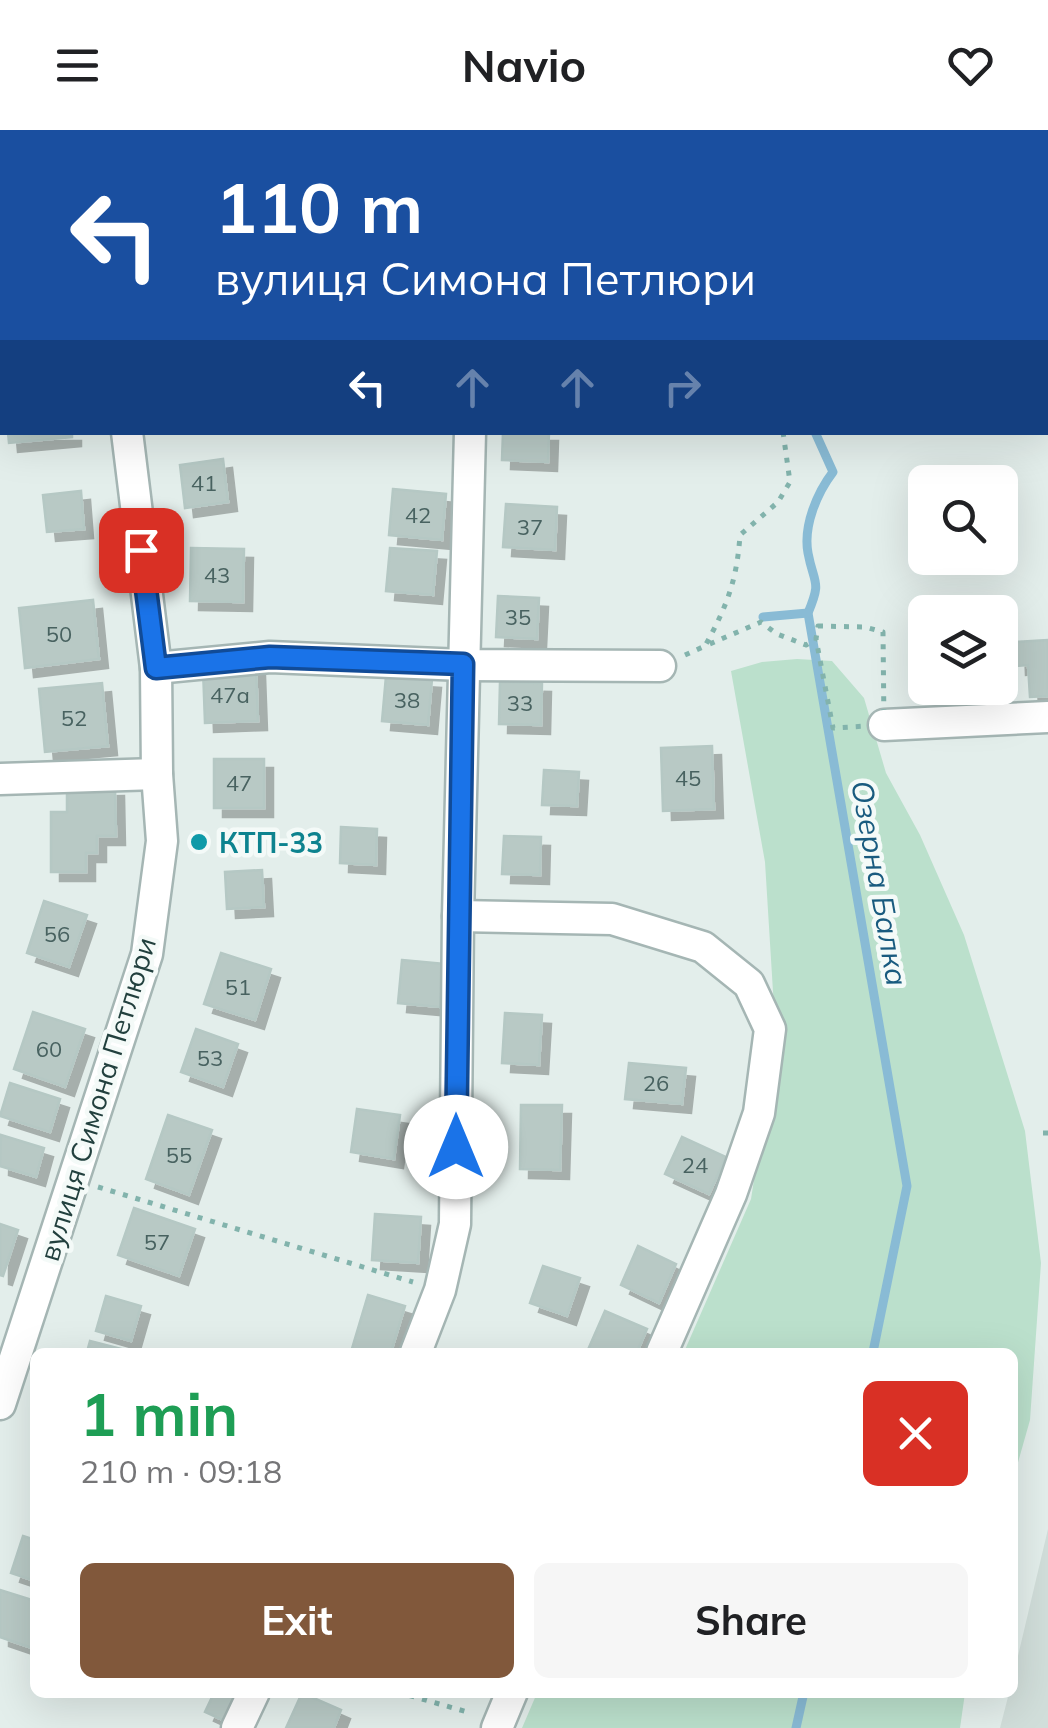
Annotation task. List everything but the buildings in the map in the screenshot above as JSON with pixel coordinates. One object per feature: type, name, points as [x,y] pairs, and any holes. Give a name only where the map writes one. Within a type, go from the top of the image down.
[{"type":"street","name":"вулиця Симона Петлюри","points":[[0,1404],[147,954],[162,841],[156,668],[127,435]]},
{"type":"street","points":[[418,1348],[440,1290],[455,1224],[470,435]]},
{"type":"street","points":[[156,668],[270,657],[660,666]]},
{"type":"street","points":[[884,725],[1048,717]]},
{"type":"street","points":[[0,779],[157,774]]},
{"type":"street","points":[[458,916],[612,920],[703,947],[749,984],[770,1030],[759,1113],[731,1194],[664,1348]]},
{"type":"street","points":[[237,1728],[251,1698]]},
{"type":"street","points":[[498,1724],[509,1698]]},
{"type":"path","points":[[783,435],[790,482],[778,502],[740,535],[737,575],[724,613],[705,646],[761,622],[776,634],[806,645],[816,639]]},
{"type":"path","points":[[818,626],[864,627],[883,632],[884,725],[833,728],[816,639],[818,626]]},
{"type":"path","points":[[74,1180],[440,1290]]},
{"type":"path","points":[[416,1698],[498,1724]]},
{"type":"shaded area","points":[[1048,1529],[1048,1728],[1000,1728],[1008,1698],[1018,1698],[1018,1656]]},
{"type":"green space","points":[[832,661],[864,698],[886,773],[920,835],[964,935],[1025,1131],[1041,1263],[1030,1420],[1018,1462],[1018,1348],[686,1348],[751,1199],[776,1040],[765,862],[731,671],[762,662]]},
{"type":"green space","points":[[534,1698],[964,1698],[960,1728],[522,1728]]},
{"type":"waterway","name":"Озерна Балка","points":[[816,435],[833,472],[809,521],[808,553],[816,588],[808,613],[907,1186],[874,1348]]},
{"type":"waterway","points":[[763,617],[808,613]]},
{"type":"waterway","name":"Озерна Балка","points":[[796,1728],[803,1698]]},
{"type":"place","name":"КТП-33","points":[[199,842]]},
{"type":"route","points":[[141,550],[156,668],[270,657],[463,664],[456,1147]]}]
